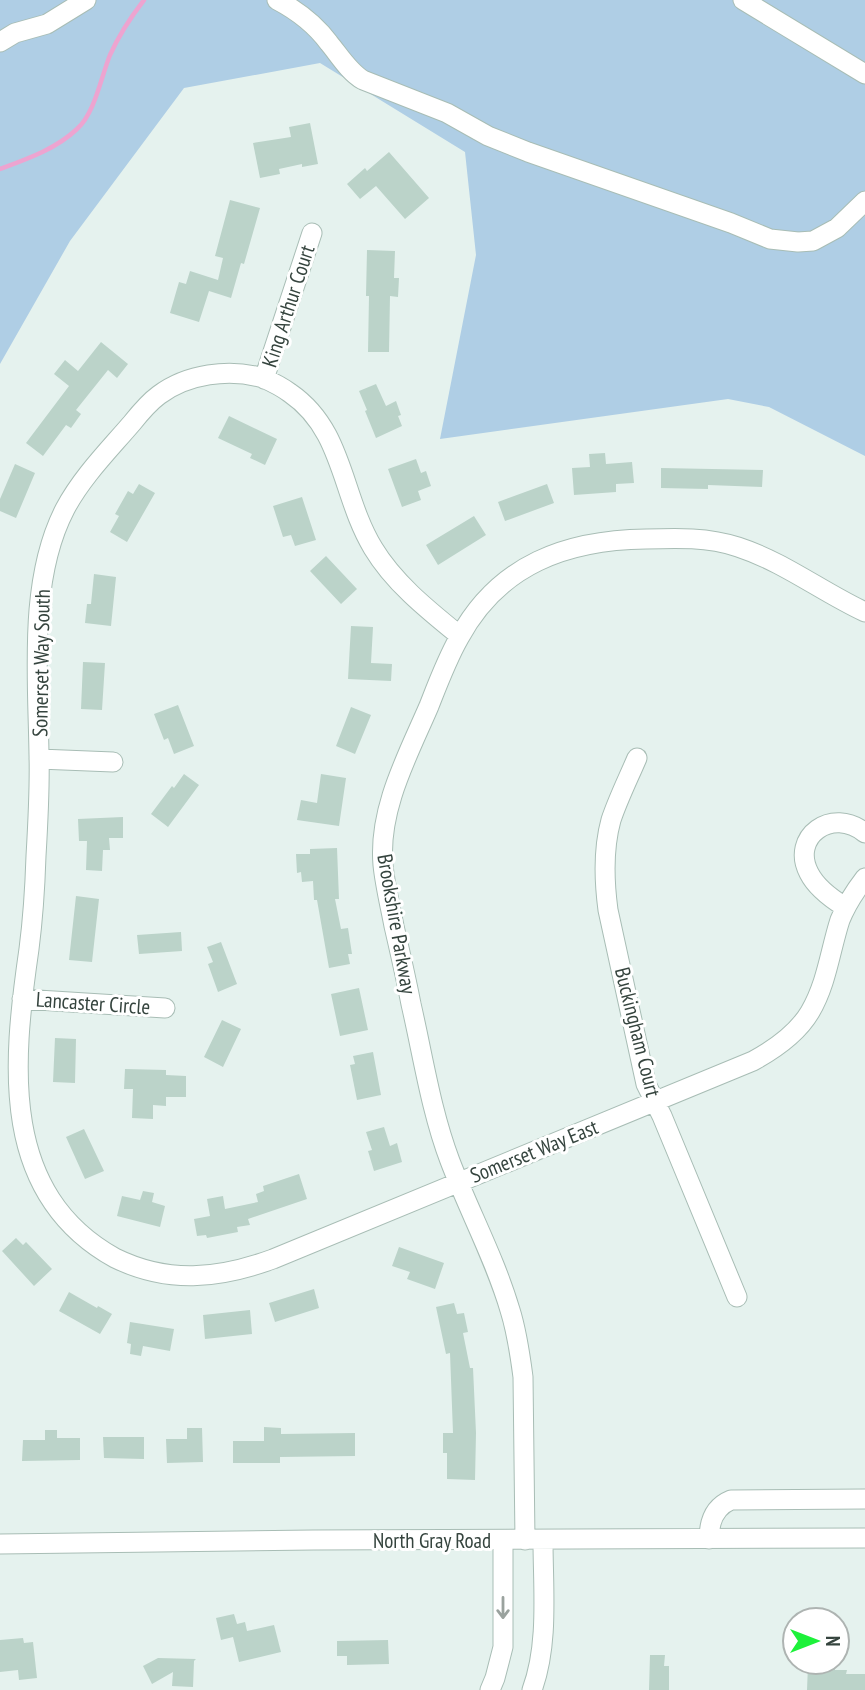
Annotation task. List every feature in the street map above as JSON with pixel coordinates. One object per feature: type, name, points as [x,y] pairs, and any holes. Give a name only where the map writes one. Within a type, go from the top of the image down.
[{"type":"street","points":[[0,42],[15,33],[47,24],[84,0]]},
{"type":"street","points":[[277,0],[303,15],[363,80],[447,113],[488,136],[528,152],[770,239],[813,241],[837,228],[865,201]]},
{"type":"street","points":[[743,0],[865,74]]},
{"type":"street","name":"King Arthur Court","points":[[264,379],[313,233]]},
{"type":"street","name":"Somerset Way South","points":[[103,1252],[78,1236],[60,1219],[37,1186],[23,1157],[13,1106],[13,1076],[33,908],[38,823],[38,657],[41,587],[48,552],[66,507],[96,465],[148,405],[166,390],[187,381],[217,374],[244,374],[264,379],[295,397],[321,423],[335,451],[354,511],[376,554],[401,584],[460,636]]},
{"type":"street","name":"Brookshire Parkway","points":[[532,1690],[540,1663],[543,1634],[520,1352],[502,1285],[439,1129],[386,887],[383,863],[384,825],[396,787],[460,636],[491,594],[517,573],[549,555],[605,541],[626,539],[695,539],[718,542],[772,561],[865,612]]},
{"type":"street","name":"Buckingham Court","points":[[637,758],[611,820],[605,859],[608,910],[646,1084],[662,1116],[737,1297]]},
{"type":"street","points":[[39,759],[113,762]]},
{"type":"street","points":[[845,908],[808,872],[805,848],[816,831],[830,823],[850,823],[865,833]]},
{"type":"street","name":"Somerset Way East","points":[[103,1252],[154,1272],[185,1276],[241,1270],[753,1060],[777,1047],[809,1014],[822,986],[845,908],[865,878]]},
{"type":"street","name":"Lancaster Circle","points":[[22,999],[165,1008]]},
{"type":"street","points":[[709,1539],[711,1520],[719,1507],[731,1500],[865,1499]]},
{"type":"street","name":"North Gray Road","points":[[0,1544],[865,1538]]},
{"type":"street","points":[[490,1690],[503,1647],[503,1540]]},
{"type":"shaded area","points":[[0,0],[865,0],[865,456],[769,407],[728,399],[440,439],[476,255],[465,152],[320,63],[184,88],[70,241],[0,364]]},
{"type":"building","points":[[310,123],[318,164],[279,169],[280,174],[260,178],[253,143],[291,137],[289,127]]},
{"type":"building","points":[[389,152],[429,198],[405,219],[376,186],[360,199],[347,184]]},
{"type":"building","points":[[230,200],[260,208],[231,298],[209,291],[199,322],[170,313],[179,282],[186,284],[190,271],[218,280],[223,258],[215,256]]},
{"type":"building","points":[[367,250],[395,251],[394,278],[399,278],[398,297],[390,296],[389,352],[368,352]]},
{"type":"building","points":[[101,342],[128,364],[117,378],[108,370],[76,410],[81,414],[71,428],[66,425],[43,456],[26,443],[69,386],[54,374],[65,360],[78,371]]},
{"type":"building","points":[[376,384],[386,406],[396,401],[402,426],[376,438],[359,391]]},
{"type":"building","points":[[229,416],[277,439],[265,465],[250,458],[252,454],[218,438]]},
{"type":"building","points":[[605,453],[606,464],[632,462],[634,483],[616,484],[616,492],[574,495],[572,468],[590,467],[589,454]]},
{"type":"building","points":[[416,459],[421,473],[426,471],[431,486],[418,491],[421,500],[402,507],[388,469]]},
{"type":"building","points":[[15,464],[35,473],[16,518],[0,511],[0,499]]},
{"type":"building","points":[[661,468],[763,470],[762,487],[708,485],[708,489],[661,488]]},
{"type":"building","points":[[139,484],[155,493],[127,542],[110,532],[119,516],[115,514],[128,491],[133,494]]},
{"type":"building","points":[[547,484],[554,503],[505,521],[498,502]]},
{"type":"building","points":[[302,497],[316,540],[295,546],[291,535],[283,537],[273,506]]},
{"type":"building","points":[[474,516],[486,535],[438,565],[426,545]]},
{"type":"building","points":[[326,556],[357,589],[341,604],[310,571]]},
{"type":"building","points":[[94,574],[116,577],[111,626],[85,623],[87,604],[91,604]]},
{"type":"building","points":[[351,626],[373,627],[371,663],[392,664],[391,681],[348,679]]},
{"type":"building","points":[[83,662],[105,663],[102,710],[81,709]]},
{"type":"building","points":[[178,705],[194,746],[174,754],[168,738],[164,740],[154,714]]},
{"type":"building","points":[[351,707],[371,715],[355,754],[336,746]]},
{"type":"building","points":[[184,774],[199,785],[168,827],[151,814]]},
{"type":"building","points":[[321,774],[346,778],[339,826],[297,820],[301,800],[317,803]]},
{"type":"building","points":[[123,817],[123,838],[109,838],[110,850],[103,850],[102,871],[86,870],[87,841],[79,841],[78,819]]},
{"type":"building","points":[[337,848],[339,899],[335,899],[341,929],[348,928],[352,954],[348,954],[350,964],[329,968],[317,900],[314,900],[313,881],[302,882],[301,872],[297,873],[296,854],[310,854],[310,849]]},
{"type":"building","points":[[76,896],[99,899],[92,962],[69,960]]},
{"type":"building","points":[[181,932],[182,951],[139,954],[137,935]]},
{"type":"building","points":[[221,942],[237,984],[218,992],[208,964],[213,962],[207,947]]},
{"type":"building","points":[[359,988],[368,1030],[340,1036],[331,994]]},
{"type":"building","points":[[222,1020],[241,1029],[223,1067],[204,1057]]},
{"type":"building","points":[[55,1038],[76,1039],[75,1083],[53,1082]]},
{"type":"building","points":[[373,1052],[381,1095],[357,1100],[350,1065],[355,1064],[353,1056]]},
{"type":"building","points":[[125,1069],[166,1070],[166,1075],[186,1076],[186,1097],[166,1097],[166,1106],[153,1105],[153,1119],[132,1118],[133,1089],[124,1089]]},
{"type":"building","points":[[384,1127],[390,1146],[397,1143],[402,1162],[374,1171],[368,1151],[372,1150],[366,1132]]},
{"type":"building","points":[[84,1129],[104,1171],[85,1179],[66,1137]]},
{"type":"building","points":[[299,1174],[307,1199],[248,1219],[250,1225],[237,1227],[238,1232],[207,1238],[206,1235],[197,1236],[194,1219],[210,1216],[207,1199],[223,1196],[225,1209],[258,1202],[256,1194],[264,1191],[263,1186]]},
{"type":"building","points":[[143,1191],[154,1193],[152,1202],[165,1206],[160,1227],[117,1216],[122,1196],[140,1200]]},
{"type":"building","points":[[16,1238],[23,1245],[26,1242],[52,1269],[34,1286],[2,1251]]},
{"type":"building","points":[[399,1247],[444,1263],[435,1289],[407,1279],[410,1272],[392,1266]]},
{"type":"building","points":[[314,1289],[319,1308],[275,1322],[269,1303]]},
{"type":"building","points":[[69,1292],[112,1314],[100,1334],[59,1311]]},
{"type":"building","points":[[454,1303],[457,1314],[464,1313],[468,1332],[463,1333],[470,1368],[473,1368],[475,1480],[447,1479],[447,1453],[443,1453],[443,1433],[453,1433],[450,1353],[446,1354],[436,1307]]},
{"type":"building","points":[[250,1310],[252,1334],[205,1339],[203,1315]]},
{"type":"building","points":[[130,1322],[174,1329],[170,1351],[143,1346],[141,1356],[130,1354],[131,1344],[127,1343]]},
{"type":"building","points":[[264,1427],[281,1428],[281,1434],[355,1433],[355,1456],[280,1457],[280,1463],[233,1463],[233,1441],[264,1441]]},
{"type":"building","points":[[187,1428],[202,1428],[203,1462],[167,1463],[166,1439],[187,1439]]},
{"type":"building","points":[[45,1430],[57,1430],[57,1438],[80,1438],[80,1460],[22,1461],[23,1440],[45,1440]]},
{"type":"building","points":[[103,1437],[144,1437],[144,1459],[104,1458]]},
{"type":"building","points":[[234,1614],[237,1624],[245,1622],[247,1631],[274,1625],[281,1652],[239,1662],[233,1637],[221,1640],[216,1618]]},
{"type":"building","points":[[23,1638],[24,1643],[33,1642],[37,1678],[19,1680],[18,1670],[0,1672],[0,1640]]},
{"type":"building","points":[[388,1640],[389,1664],[347,1665],[347,1656],[337,1656],[337,1641]]},
{"type":"building","points":[[650,1655],[665,1655],[664,1666],[669,1666],[669,1690],[649,1690]]},
{"type":"building","points":[[158,1658],[196,1659],[193,1687],[172,1686],[173,1672],[152,1684],[143,1666]]},
{"type":"building","points":[[865,1674],[865,1690],[807,1690],[808,1676]]},
{"type":"waterway","points":[[0,169],[51,148],[83,122],[93,104],[113,48],[144,0]]}]
